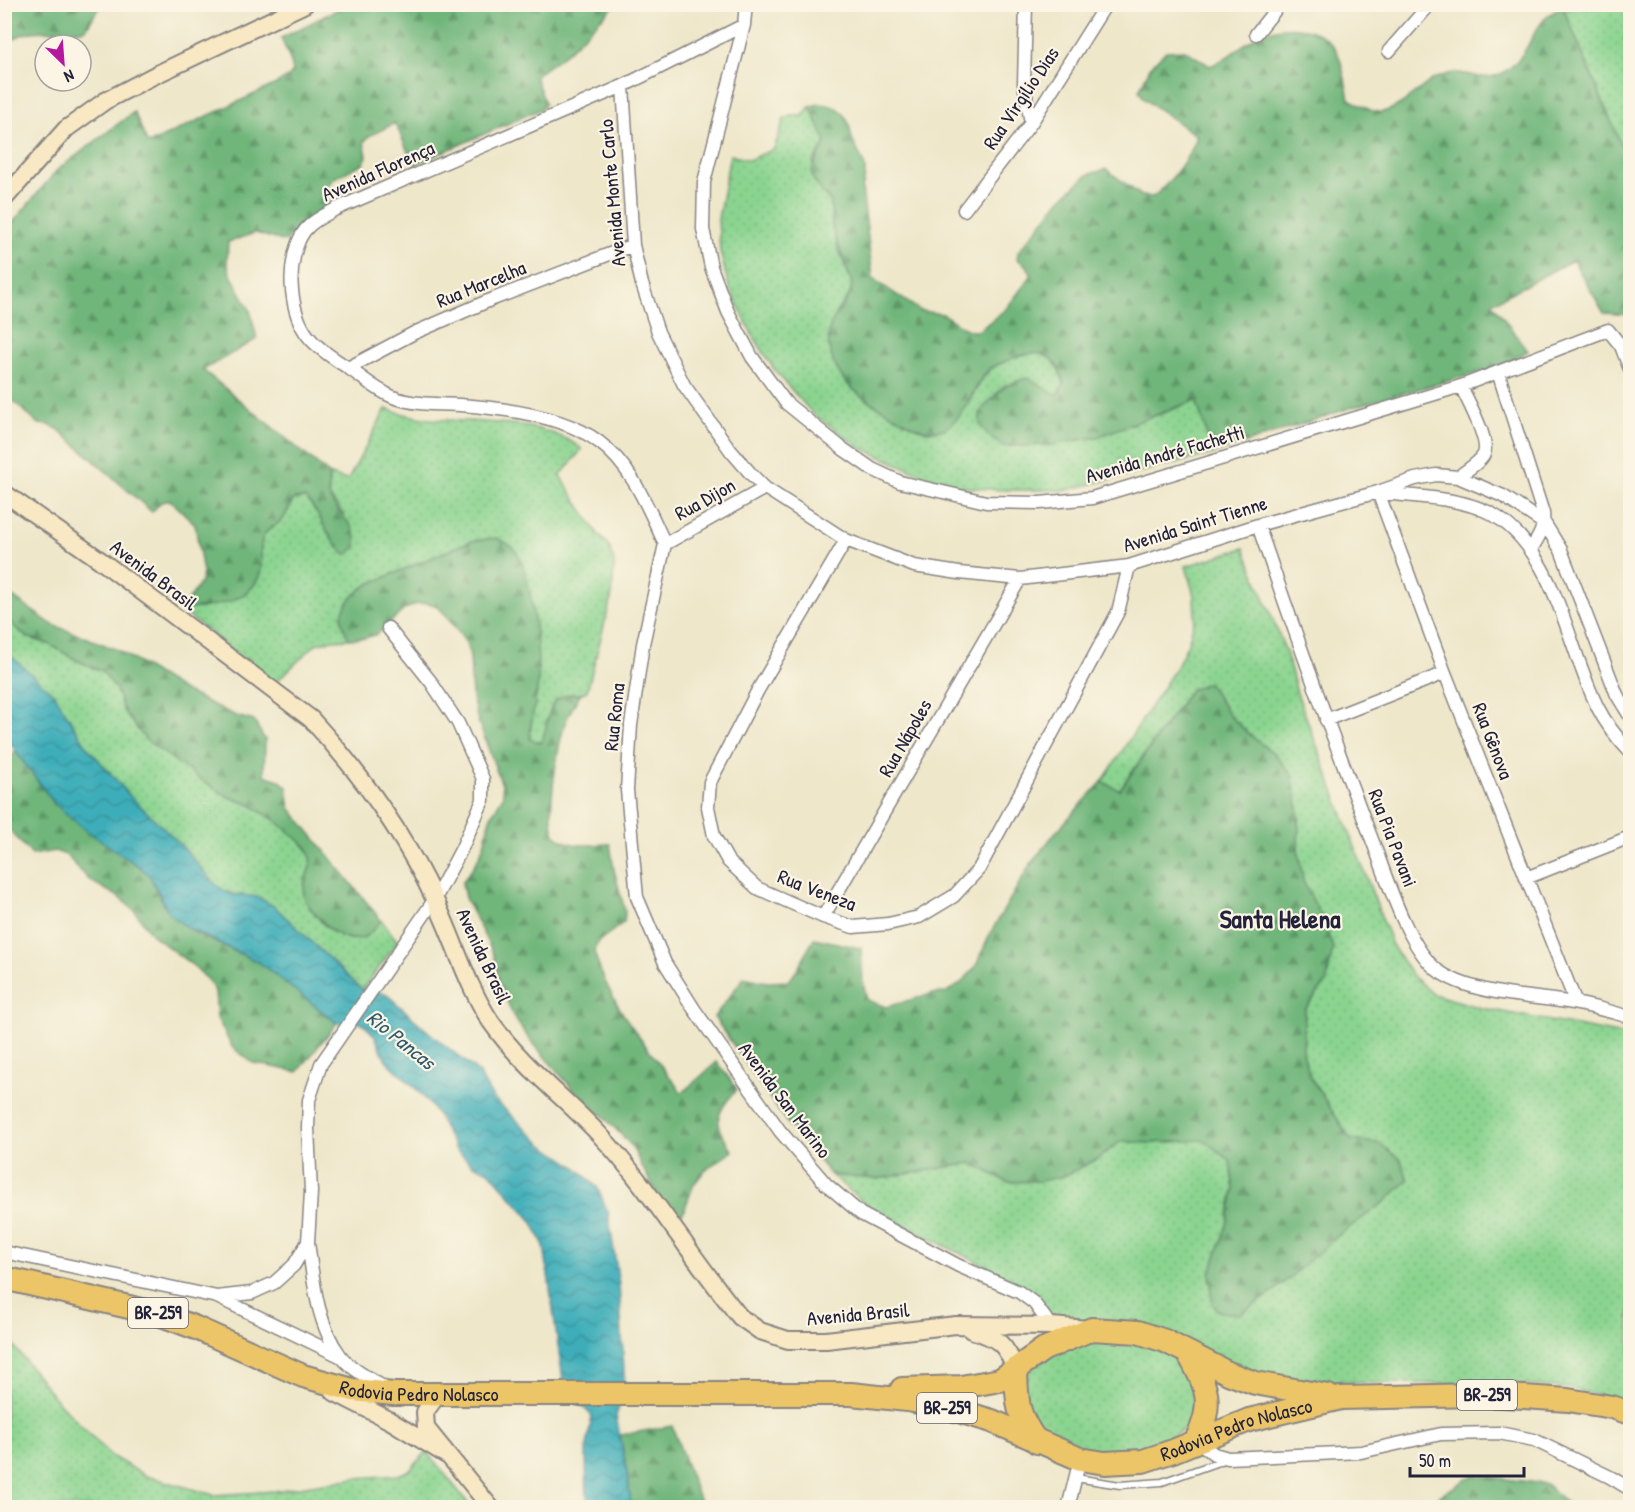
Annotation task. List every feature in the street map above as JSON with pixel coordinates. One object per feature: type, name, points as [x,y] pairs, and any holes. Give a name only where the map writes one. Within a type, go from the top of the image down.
[{"type":"highway","name":"Rodovia Pedro Nolasco","points":[[4,1278],[159,1314],[303,1376],[353,1390],[394,1394],[703,1392],[851,1394],[907,1400],[942,1406],[992,1421],[1037,1442],[1078,1468],[1105,1463],[1143,1461],[1249,1420],[1341,1398],[1513,1396],[1568,1400],[1612,1407],[1630,1413]]},
{"type":"highway","name":"Rodovia Pedro Nolasco","points":[[851,1394],[961,1387],[1000,1380],[1016,1371],[1044,1349],[1092,1329],[1138,1332],[1165,1341],[1188,1353]]},
{"type":"highway","points":[[1188,1353],[1202,1377],[1207,1394],[1208,1410],[1196,1440]]},
{"type":"highway","name":"BR-259","points":[[1188,1353],[1228,1373],[1255,1383],[1341,1398]]},
{"type":"highway","points":[[1016,1371],[1017,1395],[1023,1423],[1037,1442]]},
{"type":"main road","points":[[4,199],[66,129],[105,101],[305,4]]},
{"type":"main road","name":"Avenida Brasil","points":[[4,493],[100,560],[310,719],[338,749],[375,797],[407,845],[435,899],[472,987],[497,1029],[516,1053],[598,1133],[632,1172],[740,1317],[760,1331],[788,1340],[826,1340],[956,1325],[1092,1329]]},
{"type":"main road","name":"Avenida Brasil","points":[[956,1325],[991,1335],[1001,1342],[1016,1371]]},
{"type":"main road","points":[[303,1376],[389,1420],[448,1456]]},
{"type":"main road","points":[[438,1394],[424,1412],[426,1428],[491,1508]]},
{"type":"street","name":"Avenida André Fachetti","points":[[746,4],[744,25],[704,182],[702,229],[711,267],[728,312],[752,357],[786,403],[843,449],[872,469],[900,482],[986,502],[1040,503],[1092,498],[1461,386],[1608,330],[1621,346],[1630,369]]},
{"type":"street","points":[[1026,4],[1024,84],[1031,123]]},
{"type":"street","name":"Rua Virgílio Dias","points":[[964,210],[1031,123],[1106,4]]},
{"type":"street","points":[[1256,34],[1280,4]]},
{"type":"street","points":[[1389,51],[1430,4]]},
{"type":"street","name":"Avenida Florença","points":[[665,544],[624,466],[599,441],[564,423],[517,412],[422,403],[393,397],[328,356],[308,339],[294,307],[291,279],[295,248],[307,227],[336,209],[623,86],[744,25]]},
{"type":"street","name":"Avenida Monte Carlo","points":[[623,86],[633,245],[642,284],[658,332],[684,385],[731,451],[765,488],[846,540],[914,566],[1020,579]]},
{"type":"street","name":"Rua Marcelha","points":[[348,368],[414,333],[488,301],[633,245]]},
{"type":"street","points":[[1498,372],[1545,524],[1561,550],[1617,694],[1630,716]]},
{"type":"street","points":[[1458,477],[1481,460],[1485,453],[1486,442],[1461,386]]},
{"type":"street","name":"Avenida Saint Tienne","points":[[1020,579],[1129,566],[1258,525],[1378,492],[1415,479],[1436,475],[1458,477],[1503,496],[1545,524]]},
{"type":"street","name":"Rua Dijon","points":[[665,544],[765,488]]},
{"type":"street","name":"Avenida Saint Tienne","points":[[1378,492],[1436,497],[1487,512],[1518,534],[1548,580],[1598,708],[1630,752]]},
{"type":"street","name":"Rua Gênova","points":[[1378,492],[1445,673],[1576,1003]]},
{"type":"street","points":[[1530,551],[1545,524]]},
{"type":"street","name":"Rua Pia Pavani","points":[[1258,525],[1326,720],[1396,901],[1418,949],[1437,969],[1451,978],[1468,984],[1488,990],[1576,1003],[1630,1017]]},
{"type":"street","name":"Rua Veneza","points":[[846,540],[758,690],[710,782],[708,807],[714,836],[728,861],[757,888],[823,917],[853,927],[888,924],[919,917],[954,896],[979,870],[1118,612],[1129,566]]},
{"type":"street","name":"Rua Roma","points":[[637,897],[627,790],[631,725],[643,644],[665,544]]},
{"type":"street","name":"Rua Nápoles","points":[[823,917],[1020,579]]},
{"type":"street","points":[[340,1356],[323,1320],[315,1291],[308,1242],[311,1192],[309,1100],[321,1064],[435,899],[462,848],[483,800],[483,779],[458,723],[431,682],[388,628]]},
{"type":"street","points":[[1326,720],[1445,673]]},
{"type":"street","points":[[1526,878],[1630,837]]},
{"type":"street","name":"Avenida San Marino","points":[[637,897],[665,963],[693,1009],[780,1131],[826,1184],[861,1214],[959,1266],[1019,1292],[1034,1303],[1051,1326]]},
{"type":"street","points":[[217,1297],[252,1293],[274,1283],[294,1265],[308,1242]]},
{"type":"street","points":[[4,1252],[217,1297],[340,1356],[394,1394]]},
{"type":"street","points":[[1196,1440],[1214,1454],[1228,1458],[1361,1452],[1441,1434],[1499,1433],[1534,1440],[1630,1489]]},
{"type":"street","points":[[1068,1508],[1078,1468]]},
{"type":"lane","points":[[1078,1468],[1120,1485],[1162,1482],[1228,1458]]},
{"type":"green space","points":[[5,4],[104,5],[96,12],[86,29],[32,32],[13,40],[5,48]]},
{"type":"green space","points":[[346,5],[615,5],[565,54],[535,76],[545,104],[541,109],[414,165],[395,123],[369,136],[364,142],[367,156],[364,163],[334,178],[328,185],[328,206],[302,224],[286,242],[255,233],[228,242],[227,262],[230,273],[250,310],[257,339],[203,370],[329,474],[330,498],[351,525],[356,538],[356,547],[346,555],[334,543],[306,498],[294,499],[283,519],[263,537],[261,569],[257,581],[250,590],[240,597],[217,605],[181,610],[201,582],[203,573],[195,524],[170,500],[161,502],[152,512],[58,429],[38,424],[5,393],[4,233],[57,170],[134,112],[148,144],[278,83],[293,72],[281,38]]},
{"type":"green space","points":[[1630,5],[1630,166],[1564,10]]},
{"type":"green space","points":[[1559,9],[1564,10],[1630,166],[1630,315],[1604,313],[1573,260],[1492,303],[1528,351],[1496,368],[1353,407],[1213,454],[1196,400],[1097,437],[1052,445],[1003,446],[987,434],[980,424],[980,412],[1006,386],[1019,380],[1028,378],[1058,394],[1064,384],[1060,372],[1056,364],[1043,354],[1026,354],[989,369],[961,414],[947,428],[937,431],[916,427],[871,402],[855,391],[837,369],[828,339],[833,321],[847,300],[852,284],[832,226],[831,202],[813,178],[813,168],[826,142],[810,106],[821,104],[831,106],[844,115],[865,167],[862,188],[873,279],[921,311],[943,314],[962,327],[978,331],[1006,309],[1031,276],[1028,268],[1017,259],[1018,252],[1060,200],[1087,175],[1106,169],[1142,196],[1153,197],[1173,177],[1185,160],[1197,136],[1144,99],[1139,90],[1151,66],[1166,51],[1185,50],[1210,66],[1271,30],[1293,28],[1315,32],[1324,37],[1338,54],[1349,99],[1371,110],[1384,112],[1405,101],[1429,82],[1445,75],[1461,73],[1492,77],[1501,74],[1518,60],[1543,21]]},
{"type":"green space","points":[[810,106],[826,142],[813,162],[823,193],[831,202],[832,225],[838,249],[852,283],[850,294],[836,313],[833,361],[845,382],[873,404],[926,431],[956,418],[992,368],[1018,356],[1036,353],[1050,358],[1056,364],[1064,384],[1058,394],[1046,392],[1038,383],[1005,385],[980,412],[997,442],[1003,446],[1052,445],[1161,414],[1197,400],[1213,454],[1067,490],[1003,490],[948,486],[861,448],[813,414],[775,371],[752,334],[729,287],[720,252],[718,219],[730,155],[749,160],[774,149],[784,119],[803,116]]},
{"type":"green space","points":[[386,409],[425,418],[529,427],[566,439],[582,449],[560,476],[598,534],[609,546],[614,562],[612,595],[587,691],[580,694],[567,694],[546,721],[546,733],[540,743],[530,739],[538,661],[528,591],[515,551],[471,541],[369,584],[342,620],[349,639],[316,644],[274,684],[181,610],[218,605],[230,601],[251,588],[258,578],[261,566],[262,538],[268,530],[283,519],[294,499],[306,498],[320,517],[331,538],[344,515],[329,496],[329,474],[346,480],[349,478]]},
{"type":"green space","points":[[496,538],[509,544],[515,550],[521,561],[530,593],[536,632],[538,680],[530,739],[541,743],[550,709],[559,698],[580,694],[561,736],[553,783],[553,828],[557,836],[568,843],[610,844],[625,911],[624,922],[599,941],[594,950],[608,988],[630,1025],[682,1093],[717,1062],[737,1089],[724,1105],[719,1119],[722,1133],[733,1151],[705,1170],[694,1184],[683,1213],[678,1215],[660,1201],[631,1145],[603,1116],[580,1098],[527,1036],[513,1016],[499,981],[494,955],[465,898],[462,883],[477,861],[484,845],[490,818],[503,796],[502,785],[478,721],[472,697],[467,644],[445,614],[435,605],[426,603],[405,609],[377,634],[365,638],[349,639],[343,623],[342,615],[346,605],[369,584],[471,541]]},
{"type":"green space","points":[[1244,548],[1286,652],[1297,693],[1392,945],[1411,974],[1433,994],[1482,1008],[1630,1036],[1630,1403],[1568,1388],[1505,1384],[1368,1383],[1259,1377],[1184,1347],[1060,1326],[1042,1302],[1008,1277],[874,1211],[831,1175],[876,1179],[972,1163],[1007,1182],[1040,1181],[1064,1176],[1097,1159],[1121,1141],[1151,1143],[1204,1139],[1230,1161],[1234,1190],[1227,1225],[1210,1274],[1336,1237],[1386,1201],[1408,1180],[1351,1141],[1310,1077],[1303,1053],[1305,1009],[1326,983],[1333,948],[1320,914],[1303,882],[1298,848],[1299,818],[1293,777],[1275,754],[1230,716],[1208,683],[1190,690],[1119,790],[1102,782],[1177,666],[1188,643],[1195,618],[1194,596],[1186,566]]},
{"type":"green space","points":[[7,593],[53,625],[118,650],[182,690],[236,716],[254,721],[265,740],[264,775],[279,780],[287,787],[290,808],[381,920],[372,932],[361,938],[346,938],[327,926],[309,907],[304,896],[305,882],[312,860],[300,841],[272,818],[251,805],[229,797],[198,778],[146,740],[124,712],[116,689],[102,671],[80,662],[49,644],[27,637],[9,621],[5,611]]},
{"type":"green space","points":[[4,611],[9,621],[27,637],[49,644],[80,662],[102,671],[116,689],[124,712],[146,740],[229,797],[251,805],[272,818],[300,841],[312,860],[304,884],[309,907],[324,925],[333,932],[368,935],[381,920],[398,942],[362,990],[274,906],[257,897],[231,894],[217,886],[181,845],[131,797],[87,747],[54,694],[5,651]]},
{"type":"green space","points":[[1208,683],[1230,716],[1275,754],[1293,777],[1299,818],[1298,848],[1303,881],[1320,914],[1333,948],[1326,983],[1305,1009],[1303,1053],[1310,1077],[1351,1140],[1379,1143],[1401,1160],[1408,1180],[1387,1200],[1336,1237],[1271,1294],[1240,1314],[1220,1312],[1212,1304],[1210,1274],[1227,1225],[1234,1190],[1230,1161],[1204,1140],[1151,1143],[1121,1141],[1097,1159],[1064,1176],[1040,1181],[1007,1182],[972,1163],[876,1179],[831,1175],[785,1120],[714,1017],[744,977],[767,982],[789,981],[814,938],[861,948],[863,983],[867,1000],[886,1007],[931,994],[945,993],[959,985],[975,968],[991,932],[1030,865],[1055,833],[1102,782],[1120,790],[1190,690]]},
{"type":"green space","points":[[16,752],[54,803],[150,876],[165,907],[195,933],[260,963],[337,1023],[298,1072],[253,1063],[232,1047],[217,1018],[215,991],[196,968],[152,935],[134,910],[117,896],[89,880],[66,855],[55,851],[32,855],[5,825],[4,762]]},
{"type":"green space","points":[[5,1335],[58,1402],[111,1456],[146,1476],[214,1495],[275,1491],[355,1478],[398,1475],[410,1470],[426,1452],[471,1507],[5,1507]]},
{"type":"green space","points":[[1107,1339],[1156,1346],[1190,1363],[1203,1397],[1187,1428],[1151,1447],[1106,1451],[1067,1446],[1032,1417],[1019,1392],[1032,1366],[1067,1347]]},
{"type":"green space","points":[[672,1426],[702,1507],[631,1507],[620,1435]]},
{"type":"green space","points":[[1473,1475],[1546,1484],[1571,1507],[1422,1507]]},
{"type":"water","name":"Rio Pancas","points":[[5,651],[54,694],[87,747],[131,797],[181,845],[217,886],[231,894],[257,897],[274,906],[362,990],[385,993],[478,1072],[493,1098],[542,1144],[575,1166],[597,1187],[608,1212],[619,1284],[625,1388],[616,1416],[628,1477],[631,1507],[587,1507],[586,1451],[592,1416],[564,1387],[544,1246],[532,1221],[489,1171],[473,1165],[455,1149],[437,1114],[423,1096],[386,1060],[374,1035],[362,1023],[337,1023],[260,963],[186,927],[169,913],[150,876],[83,828],[54,803],[5,737]]},
{"type":"district","name":"Santa Helena","points":[[1280,919]]}]
